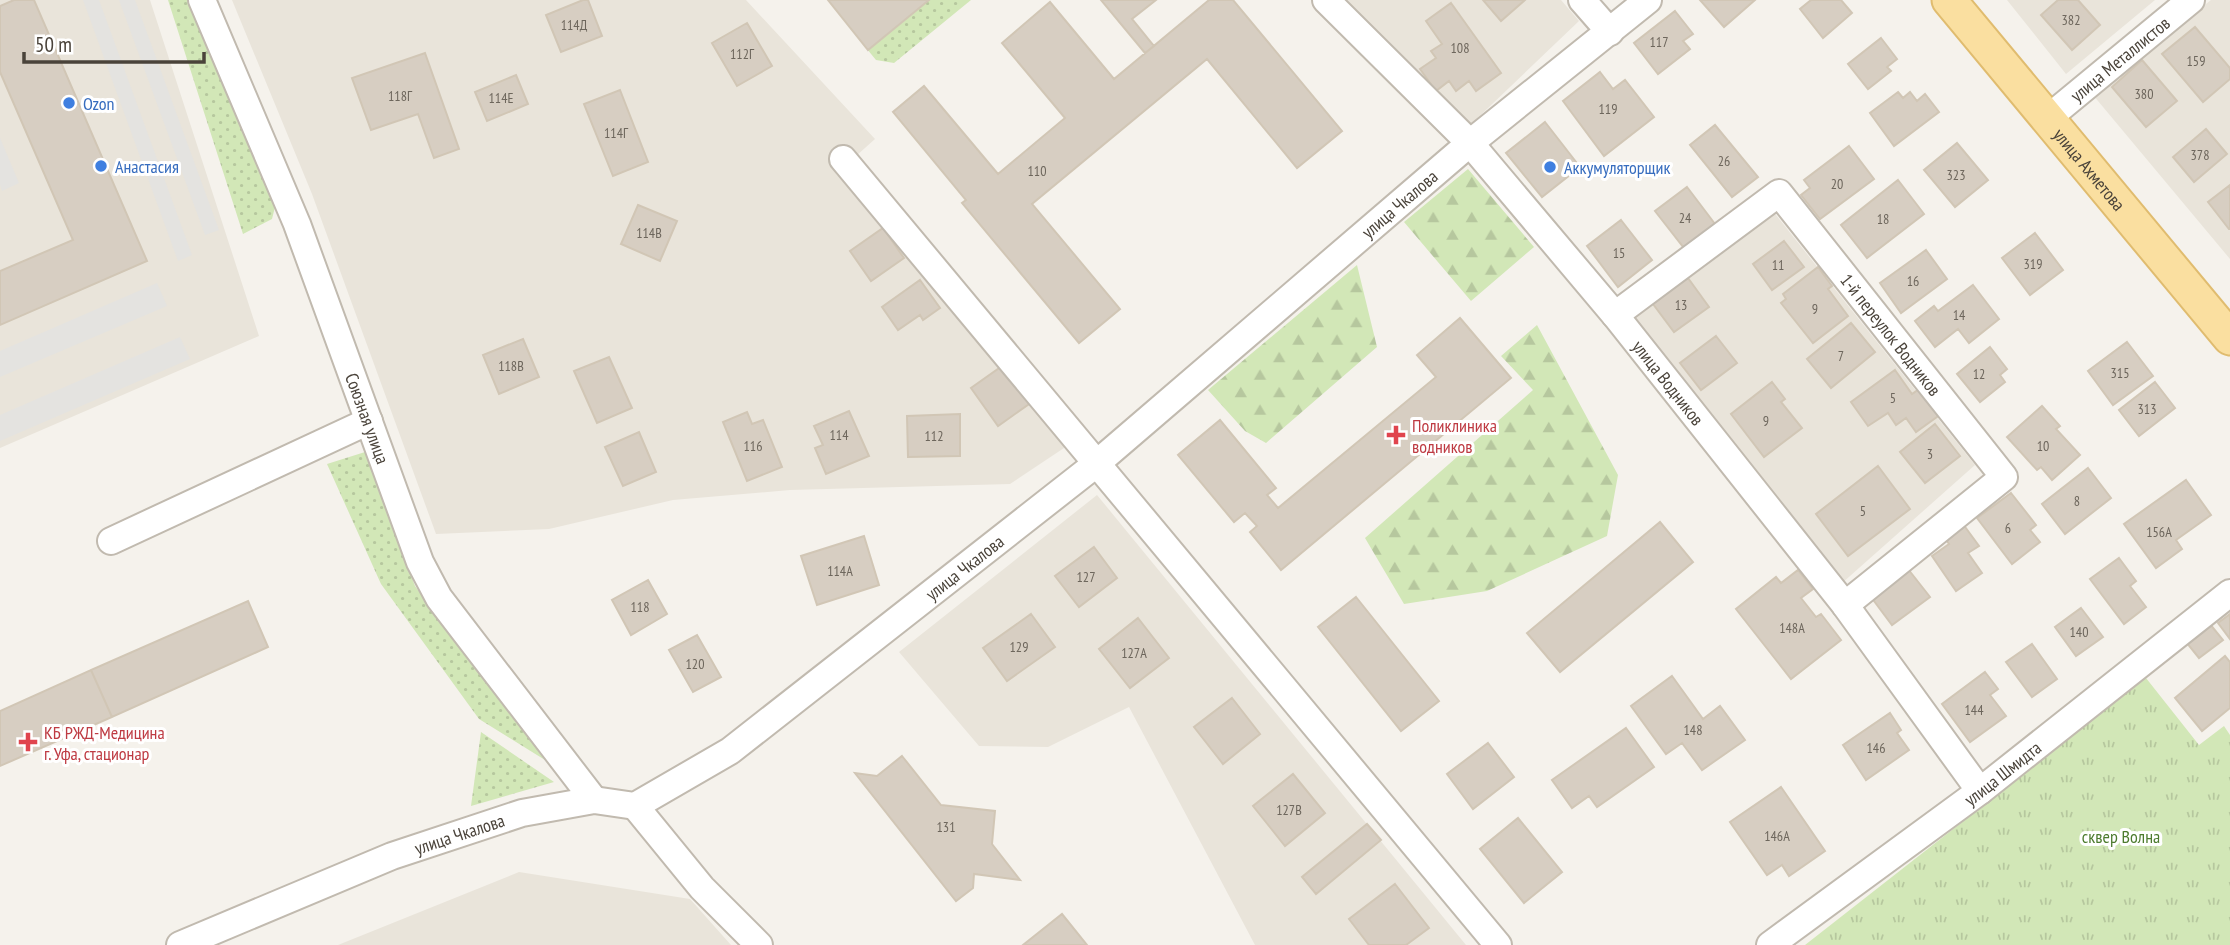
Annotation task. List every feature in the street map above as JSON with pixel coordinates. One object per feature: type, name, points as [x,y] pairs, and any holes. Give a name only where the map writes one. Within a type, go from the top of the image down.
[{"type":"main road","name":"улица Ахметова","points":[[1949,0],[2230,338]]},
{"type":"street","name":"Союзная улица","points":[[202,0],[297,224],[420,562],[439,598],[594,800]]},
{"type":"street","name":"улица Водников","points":[[1326,0],[1470,143],[1615,314],[1845,605],[1980,791]]},
{"type":"street","points":[[1582,0],[1610,32]]},
{"type":"street","name":"улица Чкалова","points":[[180,945],[392,856],[522,813],[594,800],[635,806],[730,751],[1096,464],[1470,143],[1648,0]]},
{"type":"street","name":"улица Металлистов","points":[[2048,118],[2192,0]]},
{"type":"street","points":[[842,159],[1498,945]]},
{"type":"street","name":"1-й переулок Водников","points":[[1615,314],[1779,192],[1987,455],[2004,477],[1845,605]]},
{"type":"street","points":[[111,541],[369,421]]},
{"type":"street","name":"улица Шмидта","points":[[1770,945],[1980,791],[2230,593]]},
{"type":"street","points":[[635,806],[702,888],[759,945]]},
{"type":"shaded area","points":[[0,0],[150,0],[259,336],[0,448]]},
{"type":"shaded area","points":[[83,0],[99,0],[192,255],[178,261]]},
{"type":"shaded area","points":[[119,0],[135,0],[219,230],[205,235]]},
{"type":"shaded area","points":[[232,0],[746,0],[875,139],[836,174],[1008,364],[1067,446],[1010,484],[790,490],[673,500],[549,529],[436,534],[312,194]]},
{"type":"shaded area","points":[[1334,0],[1561,0],[1579,21],[1466,129]]},
{"type":"shaded area","points":[[2007,0],[2155,0],[2066,74]]},
{"type":"shaded area","points":[[2211,0],[2230,0],[2230,259],[2093,95]]},
{"type":"shaded area","points":[[0,138],[19,183],[2,191],[0,185]]},
{"type":"shaded area","points":[[1772,210],[1975,465],[1841,584],[1628,317]]},
{"type":"shaded area","points":[[157,283],[167,306],[0,377],[0,351]]},
{"type":"shaded area","points":[[180,337],[190,359],[0,441],[0,415]]},
{"type":"shaded area","points":[[1097,495],[1466,945],[1255,945],[1129,707],[1048,747],[979,746],[899,652]]},
{"type":"shaded area","points":[[519,872],[690,899],[731,945],[338,945]]},
{"type":"green space","points":[[168,0],[190,0],[275,207],[272,219],[243,234]]},
{"type":"green space","points":[[915,0],[971,0],[894,63],[876,60],[862,43]]},
{"type":"green space","points":[[1468,169],[1534,247],[1471,301],[1404,222]]},
{"type":"green space","points":[[1357,265],[1377,347],[1266,443],[1245,431],[1208,390]]},
{"type":"green space","points":[[1537,325],[1618,475],[1607,536],[1487,591],[1404,604],[1365,538],[1533,390],[1501,356]]},
{"type":"green space","points":[[365,452],[415,586],[545,760],[479,719],[381,584],[327,464]]},
{"type":"green space","name":"сквер Волна","points":[[2146,678],[2199,745],[2224,726],[2230,735],[2230,945],[1805,945]]},
{"type":"green space","points":[[481,732],[554,782],[471,806]]},
{"type":"building","points":[[14,0],[34,0],[147,261],[0,325],[0,271],[73,240],[0,72],[0,6]]},
{"type":"building","points":[[588,0],[602,36],[561,52],[546,15]]},
{"type":"building","points":[[828,0],[929,0],[868,50]]},
{"type":"building","points":[[1101,0],[1156,0],[1132,19],[1154,46],[1145,53]]},
{"type":"building","points":[[1209,0],[1233,0],[1342,131],[1297,168],[1207,59],[1032,204],[1120,309],[1079,343],[962,203],[966,200],[893,112],[924,86],[998,174],[1065,118],[1002,43],[1050,2],[1114,79]]},
{"type":"building","points":[[1483,0],[1525,0],[1501,21]]},
{"type":"building","points":[[1700,0],[1755,0],[1724,27]]},
{"type":"building","points":[[1811,0],[1841,0],[1852,13],[1823,38],[1800,9]]},
{"type":"building","points":[[2058,0],[2078,0],[2100,25],[2072,50],[2041,15]]},
{"type":"building","points":[[1451,3],[1501,73],[1476,91],[1469,81],[1456,91],[1449,81],[1436,91],[1420,69],[1436,58],[1431,51],[1442,44],[1426,21]]},
{"type":"building","points":[[1675,11],[1693,34],[1683,41],[1690,49],[1658,74],[1634,43]]},
{"type":"building","points":[[747,23],[772,66],[737,86],[712,43]]},
{"type":"building","points":[[2195,27],[2230,68],[2230,79],[2203,102],[2162,54]]},
{"type":"building","points":[[1881,38],[1897,59],[1887,67],[1891,71],[1868,89],[1848,64]]},
{"type":"building","points":[[425,53],[459,149],[434,158],[418,114],[371,130],[352,78]]},
{"type":"building","points":[[2142,60],[2177,101],[2146,127],[2112,87]]},
{"type":"building","points":[[1600,72],[1613,89],[1625,80],[1654,117],[1604,156],[1563,101]]},
{"type":"building","points":[[516,75],[528,104],[487,121],[475,92]]},
{"type":"building","points":[[620,90],[648,162],[613,176],[584,104]]},
{"type":"building","points":[[1898,92],[1903,98],[1910,92],[1917,101],[1925,94],[1939,112],[1894,146],[1870,113]]},
{"type":"building","points":[[1545,122],[1580,167],[1542,197],[1506,153]]},
{"type":"building","points":[[1715,125],[1758,177],[1732,197],[1690,145]]},
{"type":"building","points":[[2206,129],[2227,154],[2194,182],[2173,157]]},
{"type":"building","points":[[1957,143],[1988,180],[1955,207],[1924,170]]},
{"type":"building","points":[[1849,146],[1874,179],[1820,219],[1801,195],[1810,188],[1804,180]]},
{"type":"building","points":[[1898,180],[1924,214],[1867,258],[1841,225]]},
{"type":"building","points":[[2230,185],[2230,229],[2229,229],[2208,202]]},
{"type":"building","points":[[1687,187],[1715,224],[1684,248],[1655,211]]},
{"type":"building","points":[[638,205],[677,221],[660,261],[621,244]]},
{"type":"building","points":[[1621,220],[1652,260],[1618,287],[1587,246]]},
{"type":"building","points":[[883,228],[904,258],[871,281],[850,251]]},
{"type":"building","points":[[2035,233],[2063,270],[2030,295],[2002,258]]},
{"type":"building","points":[[1784,241],[1804,267],[1772,290],[1753,264]]},
{"type":"building","points":[[1926,250],[1947,279],[1901,313],[1880,283]]},
{"type":"building","points":[[1818,267],[1832,286],[1828,289],[1848,316],[1813,343],[1781,303],[1786,299],[1783,294]]},
{"type":"building","points":[[1688,278],[1709,307],[1674,332],[1653,304]]},
{"type":"building","points":[[920,280],[940,308],[923,320],[920,315],[898,330],[882,307]]},
{"type":"building","points":[[1973,285],[1999,319],[1969,343],[1958,329],[1935,347],[1915,321],[1934,306],[1938,311]]},
{"type":"building","points":[[1460,318],[1511,378],[1281,570],[1250,532],[1257,526],[1245,513],[1234,522],[1178,455],[1220,420],[1276,488],[1267,495],[1278,508],[1436,377],[1417,355]]},
{"type":"building","points":[[1851,323],[1875,352],[1831,388],[1807,359]]},
{"type":"building","points":[[1716,336],[1737,363],[1701,390],[1680,363]]},
{"type":"building","points":[[523,339],[539,377],[499,394],[483,355]]},
{"type":"building","points":[[2127,342],[2153,376],[2113,405],[2088,371]]},
{"type":"building","points":[[1990,347],[2007,369],[2000,375],[2005,382],[1980,402],[1957,374]]},
{"type":"building","points":[[609,357],[632,408],[597,423],[574,371]]},
{"type":"building","points":[[1005,364],[1032,402],[998,426],[971,388]]},
{"type":"building","points":[[1895,370],[1912,394],[1922,387],[1941,414],[1916,432],[1906,418],[1896,425],[1888,413],[1868,426],[1851,402]]},
{"type":"building","points":[[1772,382],[1785,399],[1781,402],[1802,428],[1764,457],[1731,414]]},
{"type":"building","points":[[2155,382],[2175,408],[2139,436],[2119,410]]},
{"type":"building","points":[[2042,406],[2060,426],[2056,429],[2080,455],[2052,480],[2041,467],[2037,470],[2007,437]]},
{"type":"building","points":[[849,411],[869,456],[826,474],[815,448],[823,445],[814,426]]},
{"type":"building","points":[[747,412],[752,424],[763,420],[782,467],[747,481],[723,422]]},
{"type":"building","points":[[960,414],[960,456],[908,457],[907,416]]},
{"type":"building","points":[[1935,424],[1960,456],[1925,483],[1900,452]]},
{"type":"building","points":[[639,432],[656,472],[623,486],[605,447]]},
{"type":"building","points":[[1878,466],[1910,509],[1848,556],[1816,514]]},
{"type":"building","points":[[2088,468],[2111,498],[2065,534],[2042,504]]},
{"type":"building","points":[[2186,480],[2211,515],[2176,540],[2182,549],[2156,568],[2124,524]]},
{"type":"building","points":[[2011,493],[2036,525],[2030,530],[2040,542],[2012,564],[1977,518]]},
{"type":"building","points":[[1960,520],[1979,546],[1968,553],[1982,573],[1956,591],[1932,556],[1949,544],[1941,533]]},
{"type":"building","points":[[1660,522],[1693,562],[1560,672],[1527,633]]},
{"type":"building","points":[[864,536],[879,585],[817,605],[801,556]]},
{"type":"building","points":[[1094,547],[1117,578],[1079,607],[1055,576]]},
{"type":"building","points":[[2119,558],[2136,581],[2130,586],[2146,607],[2124,624],[2090,579]]},
{"type":"building","points":[[1908,569],[1930,597],[1892,625],[1871,597]]},
{"type":"building","points":[[1798,570],[1813,589],[1801,598],[1816,617],[1821,614],[1841,640],[1791,679],[1736,609],[1776,577],[1781,583]]},
{"type":"building","points":[[648,580],[667,614],[631,635],[612,600]]},
{"type":"building","points":[[1356,597],[1439,701],[1401,731],[1318,627]]},
{"type":"building","points":[[248,601],[268,647],[112,717],[91,670]]},
{"type":"building","points":[[2081,608],[2103,637],[2076,656],[2055,627]]},
{"type":"building","points":[[1031,614],[1055,647],[1007,681],[983,648]]},
{"type":"building","points":[[2230,614],[2230,639],[2218,623]]},
{"type":"building","points":[[1138,618],[1169,658],[1130,688],[1099,649]]},
{"type":"building","points":[[2205,618],[2223,640],[2199,658],[2182,637]]},
{"type":"building","points":[[697,635],[721,677],[693,692],[669,650]]},
{"type":"building","points":[[2032,644],[2057,679],[2032,697],[2006,662]]},
{"type":"building","points":[[2225,656],[2230,662],[2230,708],[2202,731],[2175,698]]},
{"type":"building","name":"КБ РЖД-Медицина г. Уфа, стационар","points":[[91,670],[112,717],[0,766],[0,711]]},
{"type":"building","points":[[1985,672],[1998,689],[1990,695],[2006,716],[1970,742],[1942,704]]},
{"type":"building","points":[[1672,676],[1703,719],[1720,706],[1745,740],[1702,770],[1682,743],[1666,754],[1631,706]]},
{"type":"building","points":[[1232,698],[1260,734],[1223,764],[1194,727]]},
{"type":"building","points":[[1890,713],[1901,730],[1897,733],[1909,750],[1866,780],[1843,745]]},
{"type":"building","points":[[1626,728],[1654,767],[1597,807],[1589,796],[1572,808],[1552,780]]},
{"type":"building","points":[[1488,743],[1514,777],[1473,809],[1447,774]]},
{"type":"building","points":[[902,756],[941,805],[995,811],[992,844],[1020,880],[974,874],[973,888],[956,901],[855,773],[877,776]]},
{"type":"building","points":[[1293,774],[1325,813],[1285,846],[1253,806]]},
{"type":"building","points":[[1781,787],[1825,851],[1789,876],[1782,865],[1767,875],[1730,822]]},
{"type":"building","points":[[1518,818],[1562,872],[1524,903],[1480,849]]},
{"type":"building","points":[[1367,824],[1381,840],[1316,894],[1302,877]]},
{"type":"building","points":[[1395,884],[1429,928],[1406,945],[1369,945],[1349,919]]},
{"type":"building","points":[[1062,914],[1087,945],[1023,945]]},
{"type":"place","name":"Ozon","points":[[69,103]]},
{"type":"place","name":"Анастасия","points":[[101,166]]},
{"type":"place","name":"Аккумуляторщик","points":[[1550,167]]},
{"type":"place","name":"Поликлиника водников","points":[[1396,435]]},
{"type":"place","name":"КБ РЖД-Медицина г. Уфа, стационар","points":[[28,742]]}]
